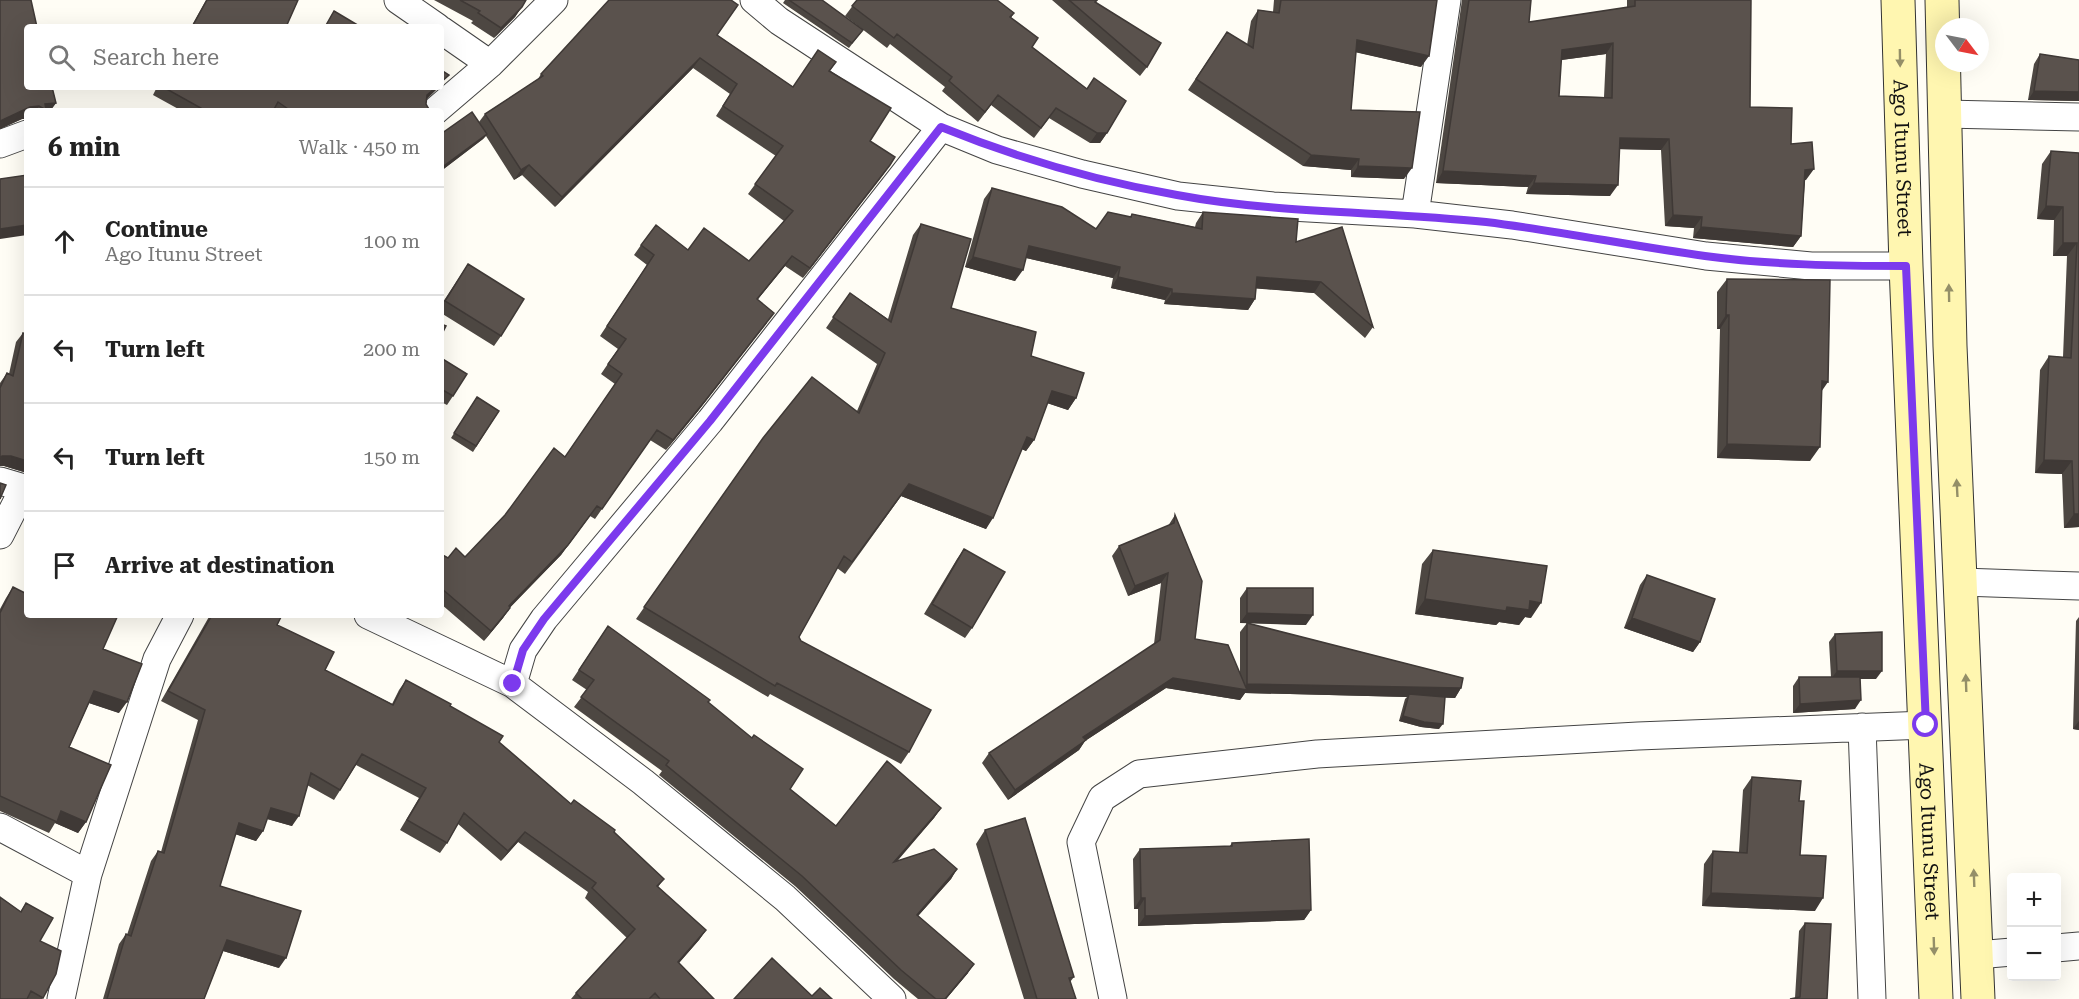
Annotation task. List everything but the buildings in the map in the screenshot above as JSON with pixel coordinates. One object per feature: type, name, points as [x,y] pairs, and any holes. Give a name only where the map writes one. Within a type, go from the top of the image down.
[{"type":"main road","name":"Ago Itunu Street","points":[[1899,0],[1906,266],[1936,999]]},
{"type":"main road","points":[[1942,0],[1950,346],[1962,582],[1978,999]]},
{"type":"street","points":[[398,0],[433,24]]},
{"type":"street","points":[[439,108],[490,64],[554,0]]},
{"type":"street","points":[[754,0],[779,21],[941,127],[997,150],[1082,174],[1178,196],[1273,206],[1415,214],[1512,225],[1706,256],[1811,266],[1906,266]]},
{"type":"street","points":[[1415,214],[1447,0]]},
{"type":"street","points":[[444,32],[490,64]]},
{"type":"street","points":[[1945,114],[2079,117]]},
{"type":"street","points":[[513,684],[523,650],[544,619],[710,421],[941,127]]},
{"type":"street","points":[[0,144],[24,135]]},
{"type":"street","points":[[0,535],[17,486]]},
{"type":"street","points":[[1962,582],[2079,586]]},
{"type":"street","points":[[61,999],[87,874],[157,659],[178,618]]},
{"type":"street","points":[[374,618],[513,684],[643,782],[785,898],[892,999]]},
{"type":"street","points":[[1113,999],[1081,842],[1102,798],[1139,774],[1317,754],[1638,736],[1926,725]]},
{"type":"street","points":[[1862,728],[1872,999]]},
{"type":"street","points":[[0,828],[87,874]]},
{"type":"street","points":[[2061,948],[2079,946]]},
{"type":"street","points":[[1977,955],[2007,952]]},
{"type":"route","points":[[513,684],[523,650],[544,619],[710,421],[941,127],[997,150],[1082,174],[1178,196],[1273,206],[1415,214],[1512,225],[1706,256],[1811,266],[1906,266],[1926,725]]}]
